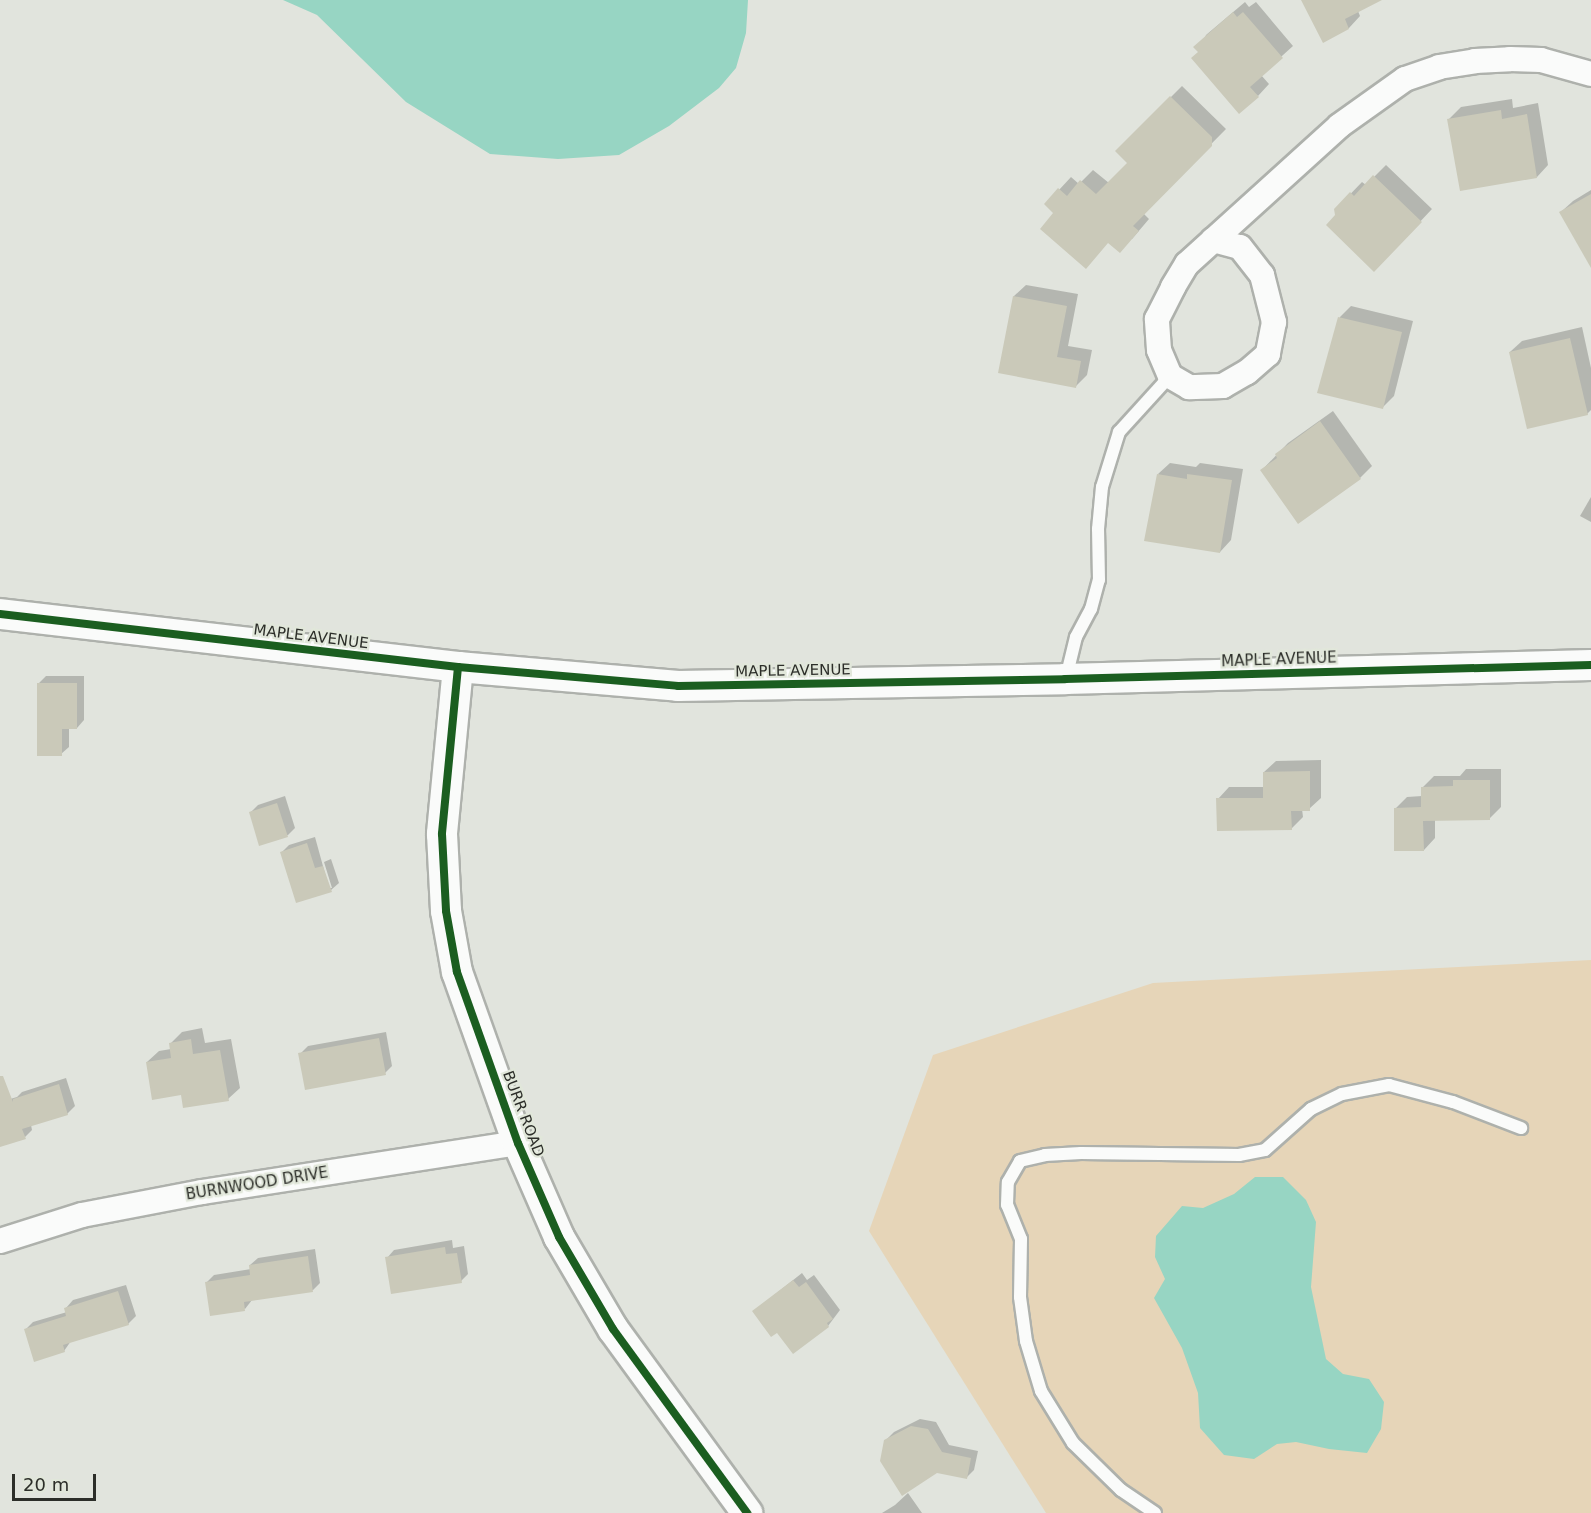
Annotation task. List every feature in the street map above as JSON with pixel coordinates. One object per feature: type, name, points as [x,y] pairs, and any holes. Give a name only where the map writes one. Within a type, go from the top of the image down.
[{"type":"street","points":[[1213,240],[1240,247],[1262,275],[1274,322],[1268,354],[1247,372],[1223,386],[1189,387],[1170,376],[1159,350],[1156,320],[1187,264],[1213,240],[1339,126],[1405,79],[1439,67],[1475,61],[1540,60],[1591,74]]},
{"type":"street","name":"MAPLE AVENUE","points":[[0,614],[458,667],[678,686],[1065,680],[1591,665]]},
{"type":"street","name":"BURR ROAD","points":[[458,667],[442,834],[446,910],[457,972],[518,1143],[559,1237],[613,1329],[747,1513]]},
{"type":"street","name":"BURNWOOD DRIVE","points":[[0,1241],[93,1213],[202,1192],[518,1143]]},
{"type":"lane","points":[[1065,680],[1076,637],[1091,609],[1100,580],[1098,529],[1102,487],[1119,432],[1170,376]]},
{"type":"lane","points":[[1155,1513],[1120,1490],[1073,1443],[1041,1391],[1026,1341],[1021,1308],[1021,1239],[1007,1205],[1008,1182],[1020,1161],[1045,1155],[1081,1152],[1239,1155],[1265,1150],[1311,1109],[1342,1094],[1389,1085],[1453,1102],[1521,1128]]},
{"type":"shaded area","points":[[283,0],[748,0],[746,33],[736,68],[719,88],[669,126],[619,155],[558,159],[490,154],[406,102],[317,15]]},
{"type":"shaded area","points":[[1591,960],[1591,1513],[1046,1513],[869,1231],[933,1055],[1153,983]]},
{"type":"shaded area","points":[[1255,1177],[1283,1177],[1306,1200],[1316,1222],[1311,1287],[1326,1359],[1343,1374],[1369,1379],[1384,1402],[1381,1429],[1367,1453],[1329,1449],[1296,1442],[1277,1444],[1254,1459],[1224,1455],[1200,1428],[1198,1393],[1182,1348],[1154,1298],[1165,1279],[1155,1257],[1156,1236],[1182,1206],[1203,1208],[1234,1194]]},
{"type":"building","points":[[1301,0],[1382,0],[1345,19],[1349,29],[1323,43]]},
{"type":"building","points":[[1233,12],[1237,17],[1243,12],[1283,58],[1250,87],[1259,97],[1239,114],[1191,58],[1198,52],[1193,47]]},
{"type":"building","points":[[1170,96],[1212,137],[1212,146],[1133,226],[1139,231],[1120,253],[1108,243],[1086,269],[1040,229],[1053,213],[1044,204],[1058,188],[1067,196],[1080,180],[1096,194],[1127,163],[1115,151]]},
{"type":"building","points":[[1501,110],[1502,119],[1527,114],[1537,178],[1460,191],[1447,119]]},
{"type":"building","points":[[1373,175],[1422,222],[1374,272],[1326,225],[1335,215],[1334,209],[1350,192],[1354,196]]},
{"type":"building","points":[[1591,194],[1591,268],[1559,212]]},
{"type":"building","points":[[1013,296],[1067,306],[1057,357],[1081,361],[1076,388],[998,373]]},
{"type":"building","points":[[1338,317],[1402,332],[1383,409],[1317,393]]},
{"type":"building","points":[[1570,338],[1588,415],[1527,429],[1509,352]]},
{"type":"building","points":[[1320,421],[1361,479],[1298,524],[1260,470],[1277,458],[1275,454]]},
{"type":"building","points":[[1157,474],[1187,479],[1187,474],[1232,480],[1220,553],[1144,541]]},
{"type":"building","points":[[37,683],[77,683],[77,729],[62,729],[62,756],[37,756]]},
{"type":"building","points":[[1310,771],[1310,811],[1291,811],[1292,830],[1217,831],[1216,798],[1263,798],[1263,772]]},
{"type":"building","points":[[1453,780],[1490,780],[1490,820],[1423,821],[1424,851],[1394,851],[1394,808],[1421,807],[1421,787],[1453,786]]},
{"type":"building","points":[[277,803],[288,837],[259,846],[249,812]]},
{"type":"building","points":[[307,843],[315,868],[323,866],[332,892],[296,903],[280,852]]},
{"type":"building","points":[[379,1038],[386,1075],[305,1090],[298,1053]]},
{"type":"building","points":[[191,1039],[193,1054],[220,1050],[229,1101],[183,1108],[181,1095],[152,1100],[146,1062],[171,1058],[169,1043]]},
{"type":"building","points":[[0,1076],[3,1076],[13,1102],[13,1099],[59,1084],[68,1115],[22,1129],[26,1139],[0,1147]]},
{"type":"building","points":[[445,1247],[446,1254],[457,1253],[462,1283],[391,1294],[385,1257]]},
{"type":"building","points":[[308,1256],[313,1292],[244,1302],[245,1311],[210,1316],[205,1282],[250,1275],[249,1265]]},
{"type":"building","points":[[793,1280],[799,1287],[806,1282],[833,1319],[827,1323],[829,1327],[793,1354],[777,1333],[771,1337],[752,1311]]},
{"type":"building","points":[[118,1291],[129,1325],[63,1345],[65,1352],[34,1362],[24,1329],[66,1316],[64,1308]]},
{"type":"building","points":[[911,1426],[928,1429],[942,1452],[971,1458],[967,1479],[937,1473],[902,1496],[880,1461],[884,1440]]},
{"type":"cycle path","points":[[0,614],[458,667],[678,686],[1065,679],[1591,665]]},
{"type":"cycle path","points":[[458,667],[442,834],[446,911],[457,972],[518,1143],[559,1237],[613,1329],[747,1513]]}]
